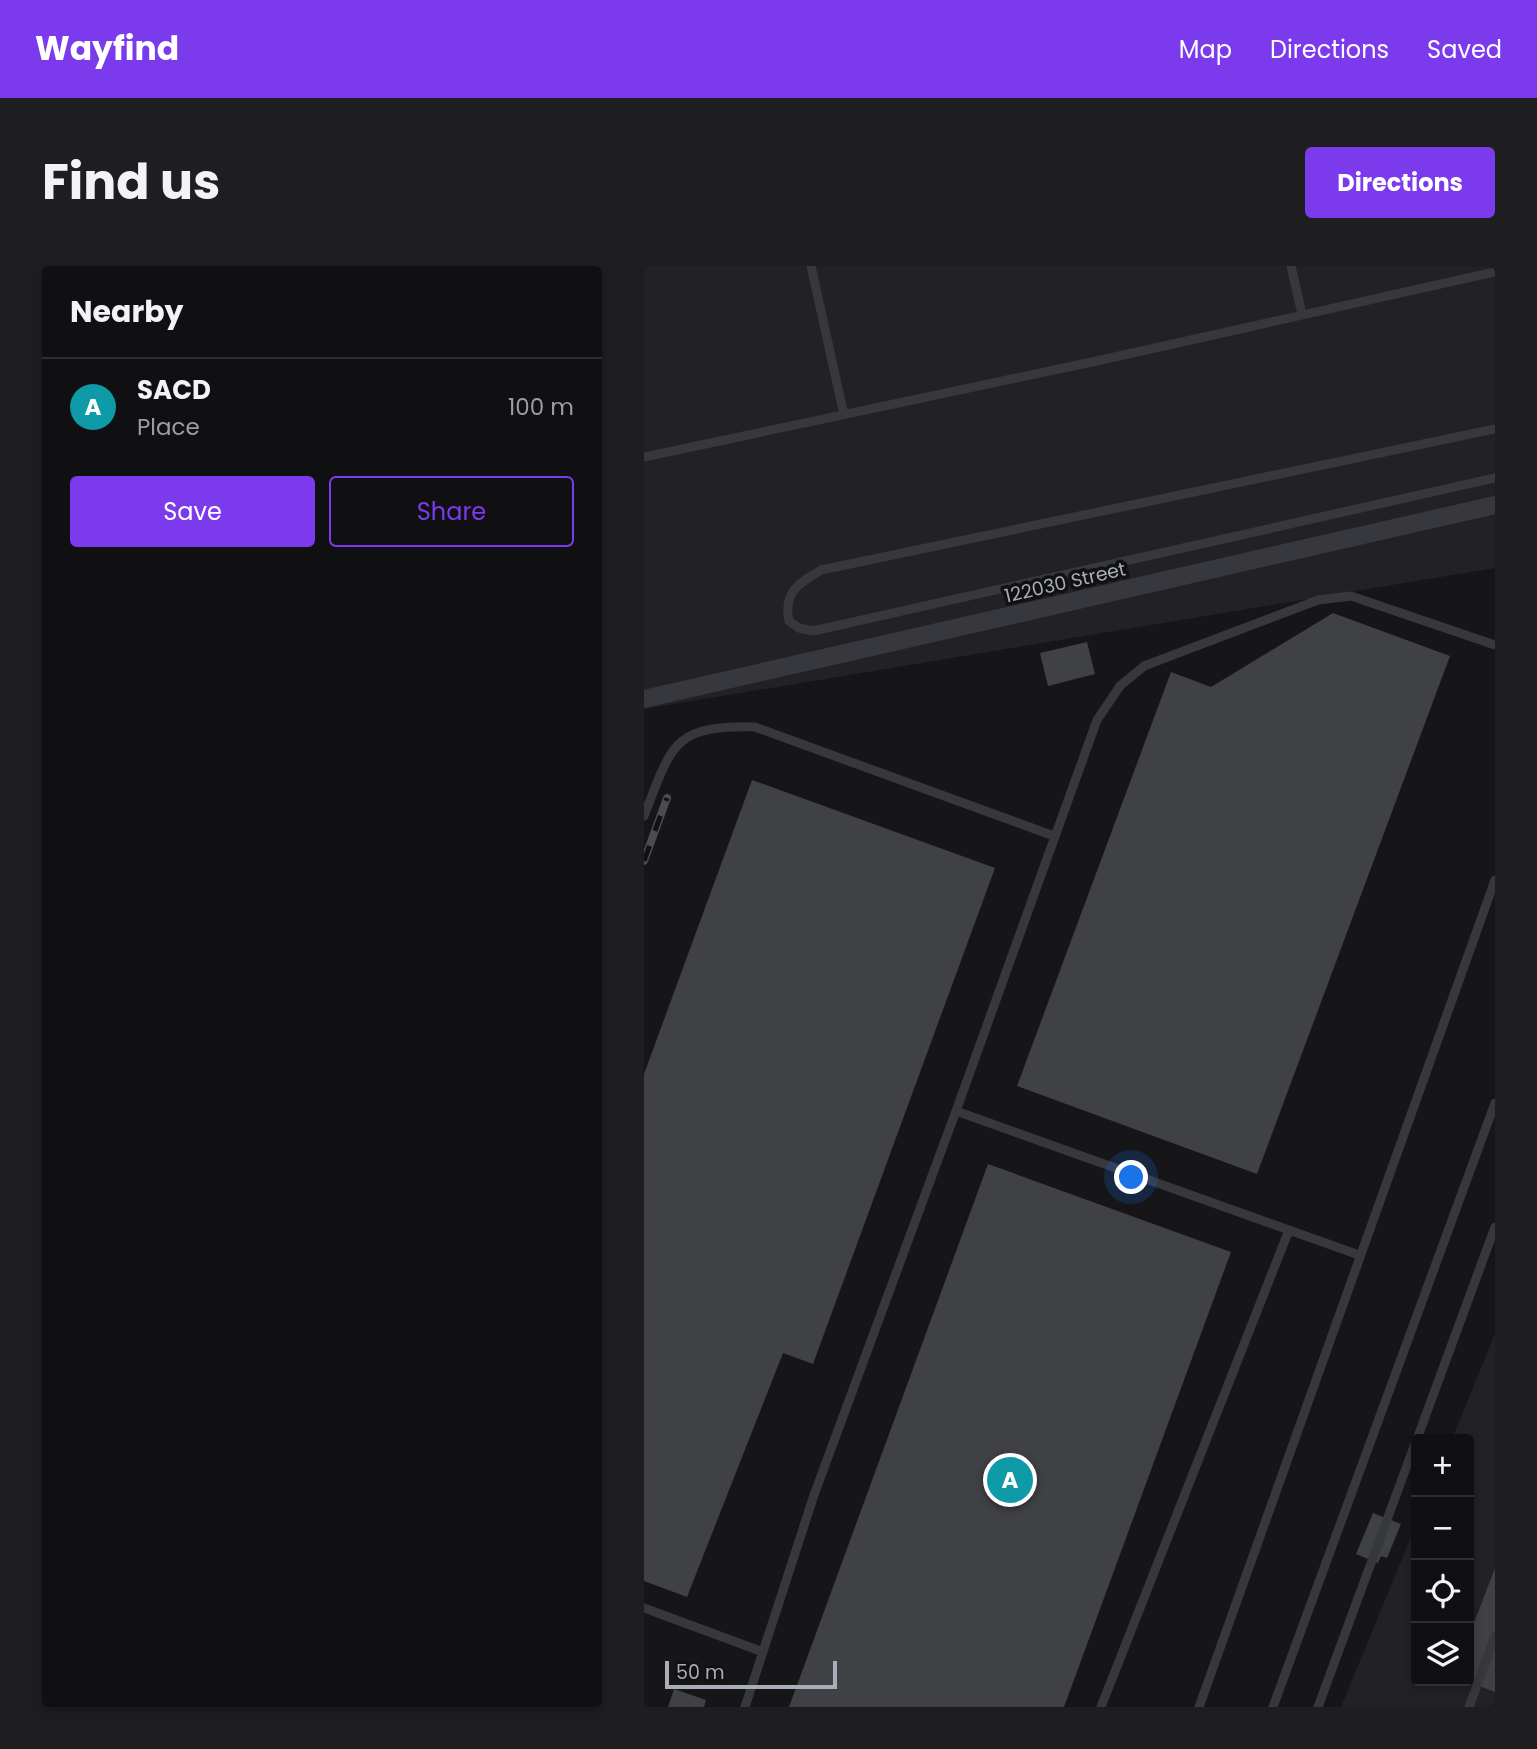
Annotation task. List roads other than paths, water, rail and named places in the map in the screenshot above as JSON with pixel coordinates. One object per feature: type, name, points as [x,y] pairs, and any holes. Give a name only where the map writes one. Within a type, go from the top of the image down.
[{"type":"street","name":"122030 Street","points":[[644,699],[1495,505]]},
{"type":"lane","points":[[811,266],[844,415]]},
{"type":"lane","points":[[1291,266],[1302,314]]},
{"type":"lane","points":[[644,457],[1093,362],[1495,272]]},
{"type":"lane","points":[[1495,429],[821,570],[802,581],[790,594],[786,609],[789,621],[799,628],[813,631],[1495,478]]},
{"type":"lane","points":[[745,1707],[814,1495],[1097,720],[1121,686],[1144,666],[1318,600],[1351,596],[1495,645]]},
{"type":"lane","points":[[644,816],[664,764],[680,741],[702,730],[724,726],[755,727],[1055,836]]},
{"type":"lane","points":[[1199,1707],[1495,880]]},
{"type":"lane","points":[[1273,1707],[1495,1103]]},
{"type":"lane","points":[[956,1111],[1359,1255]]},
{"type":"lane","points":[[1419,1434],[1495,1227]]},
{"type":"lane","points":[[1101,1707],[1289,1230]]},
{"type":"lane","points":[[1318,1707],[1411,1456]]},
{"type":"lane","points":[[644,1608],[763,1652]]},
{"type":"lane","points":[[1469,1707],[1495,1636]]},
{"type":"railway","points":[[644,861],[667,798]]},
{"type":"place","name":"SACD","points":[[1010,1480]]}]
